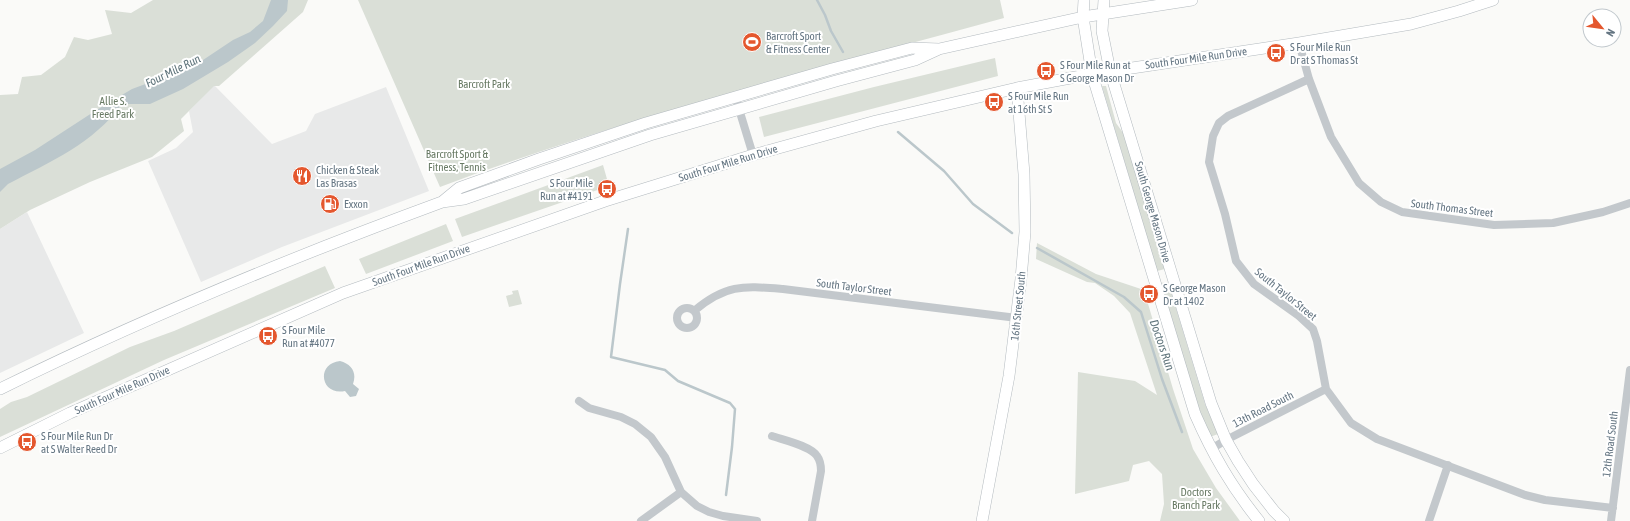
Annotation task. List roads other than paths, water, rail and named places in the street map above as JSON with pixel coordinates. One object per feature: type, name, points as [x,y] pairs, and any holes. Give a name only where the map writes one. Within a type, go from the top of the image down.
[{"type":"main road","name":"South George Mason Drive","points":[[1084,0],[1083,17],[1092,74],[1195,414],[1210,449],[1234,487],[1259,521]]},
{"type":"main road","name":"South George Mason Drive","points":[[1104,0],[1102,31],[1110,71],[1204,384],[1226,440],[1253,484],[1274,511],[1284,521]]},
{"type":"main road","points":[[0,389],[124,330],[308,252],[442,202],[464,199],[650,135],[915,60],[939,49],[1083,17],[1192,0]]},
{"type":"main road","name":"South Four Mile Run Drive","points":[[0,448],[70,413],[343,293],[605,201],[753,155],[876,121],[1017,88],[1110,71],[1299,43],[1411,24],[1493,0]]},
{"type":"main road","points":[[442,202],[459,188],[646,123],[735,96],[912,48],[939,49]]},
{"type":"main road","name":"16th Street South","points":[[982,521],[1009,376],[1017,318],[1025,232],[1024,174],[1017,88]]},
{"type":"main road","points":[[1154,279],[1171,274]]},
{"type":"street","name":"South Thomas Street","points":[[1299,43],[1309,78],[1331,137],[1359,183],[1381,202],[1402,212],[1494,225],[1553,223],[1603,212],[1630,202]]},
{"type":"street","name":"South Taylor Street","points":[[1309,78],[1228,116],[1219,123],[1213,136],[1209,162],[1225,214],[1236,261],[1254,284],[1299,316],[1313,329],[1317,341],[1326,389],[1351,423],[1377,439],[1525,495],[1545,500],[1613,508]]},
{"type":"street","points":[[735,96],[753,155]]},
{"type":"street","name":"South Taylor Street","points":[[694,311],[707,300],[722,292],[745,287],[783,289],[1017,318]]},
{"type":"street","name":"12th Road South","points":[[1611,521],[1630,370]]},
{"type":"street","name":"13th Road South","points":[[1210,449],[1326,389]]},
{"type":"street","points":[[579,401],[589,408],[621,417],[635,424],[651,437],[665,457],[681,492],[696,506],[723,516],[757,521]]},
{"type":"street","points":[[772,436],[809,449],[817,455],[821,471],[812,521]]},
{"type":"street","points":[[1429,521],[1448,465]]},
{"type":"street","points":[[641,521],[681,492]]},
{"type":"waterway","name":"Doctors Run","points":[[817,0],[831,31],[843,52]]},
{"type":"waterway","name":"Doctors Run","points":[[898,132],[944,171],[973,204],[1012,233]]},
{"type":"waterway","points":[[628,229],[611,357],[665,370],[678,381],[730,403],[735,409],[726,495]]},
{"type":"waterway","name":"Doctors Run","points":[[1037,248],[1124,297],[1141,312],[1162,379],[1182,432]]},
{"type":"place","name":"Barcroft Sport & Fitness Center","points":[[752,42]]},
{"type":"place","name":"S Four Mile Run Dr at S Thomas St","points":[[1276,53]]},
{"type":"place","name":"S Four Mile Run at S George Mason Dr","points":[[1046,71]]},
{"type":"place","name":"S Four Mile Run at 16th St S","points":[[994,102]]},
{"type":"place","name":"Chicken & Steak Las Brasas","points":[[302,176]]},
{"type":"place","name":"S Four Mile Run at #4191","points":[[607,189]]},
{"type":"place","name":"Exxon","points":[[330,204]]},
{"type":"place","name":"S George Mason Dr at 1402","points":[[1149,294]]},
{"type":"place","name":"S Four Mile Run at #4077","points":[[268,336]]},
{"type":"place","name":"S Four Mile Run Dr at S Walter Reed Dr","points":[[27,442]]},
{"type":"water label","name":"Four Mile Run","points":[[173,71]]},
{"type":"park label","name":"Barcroft Park","points":[[484,84]]},
{"type":"park label","name":"Allie S. Freed Park","points":[[113,107]]},
{"type":"park label","name":"Barcroft Sport & Fitness, Tennis","points":[[457,160]]},
{"type":"park label","name":"Doctors Branch Park","points":[[1196,498]]}]
